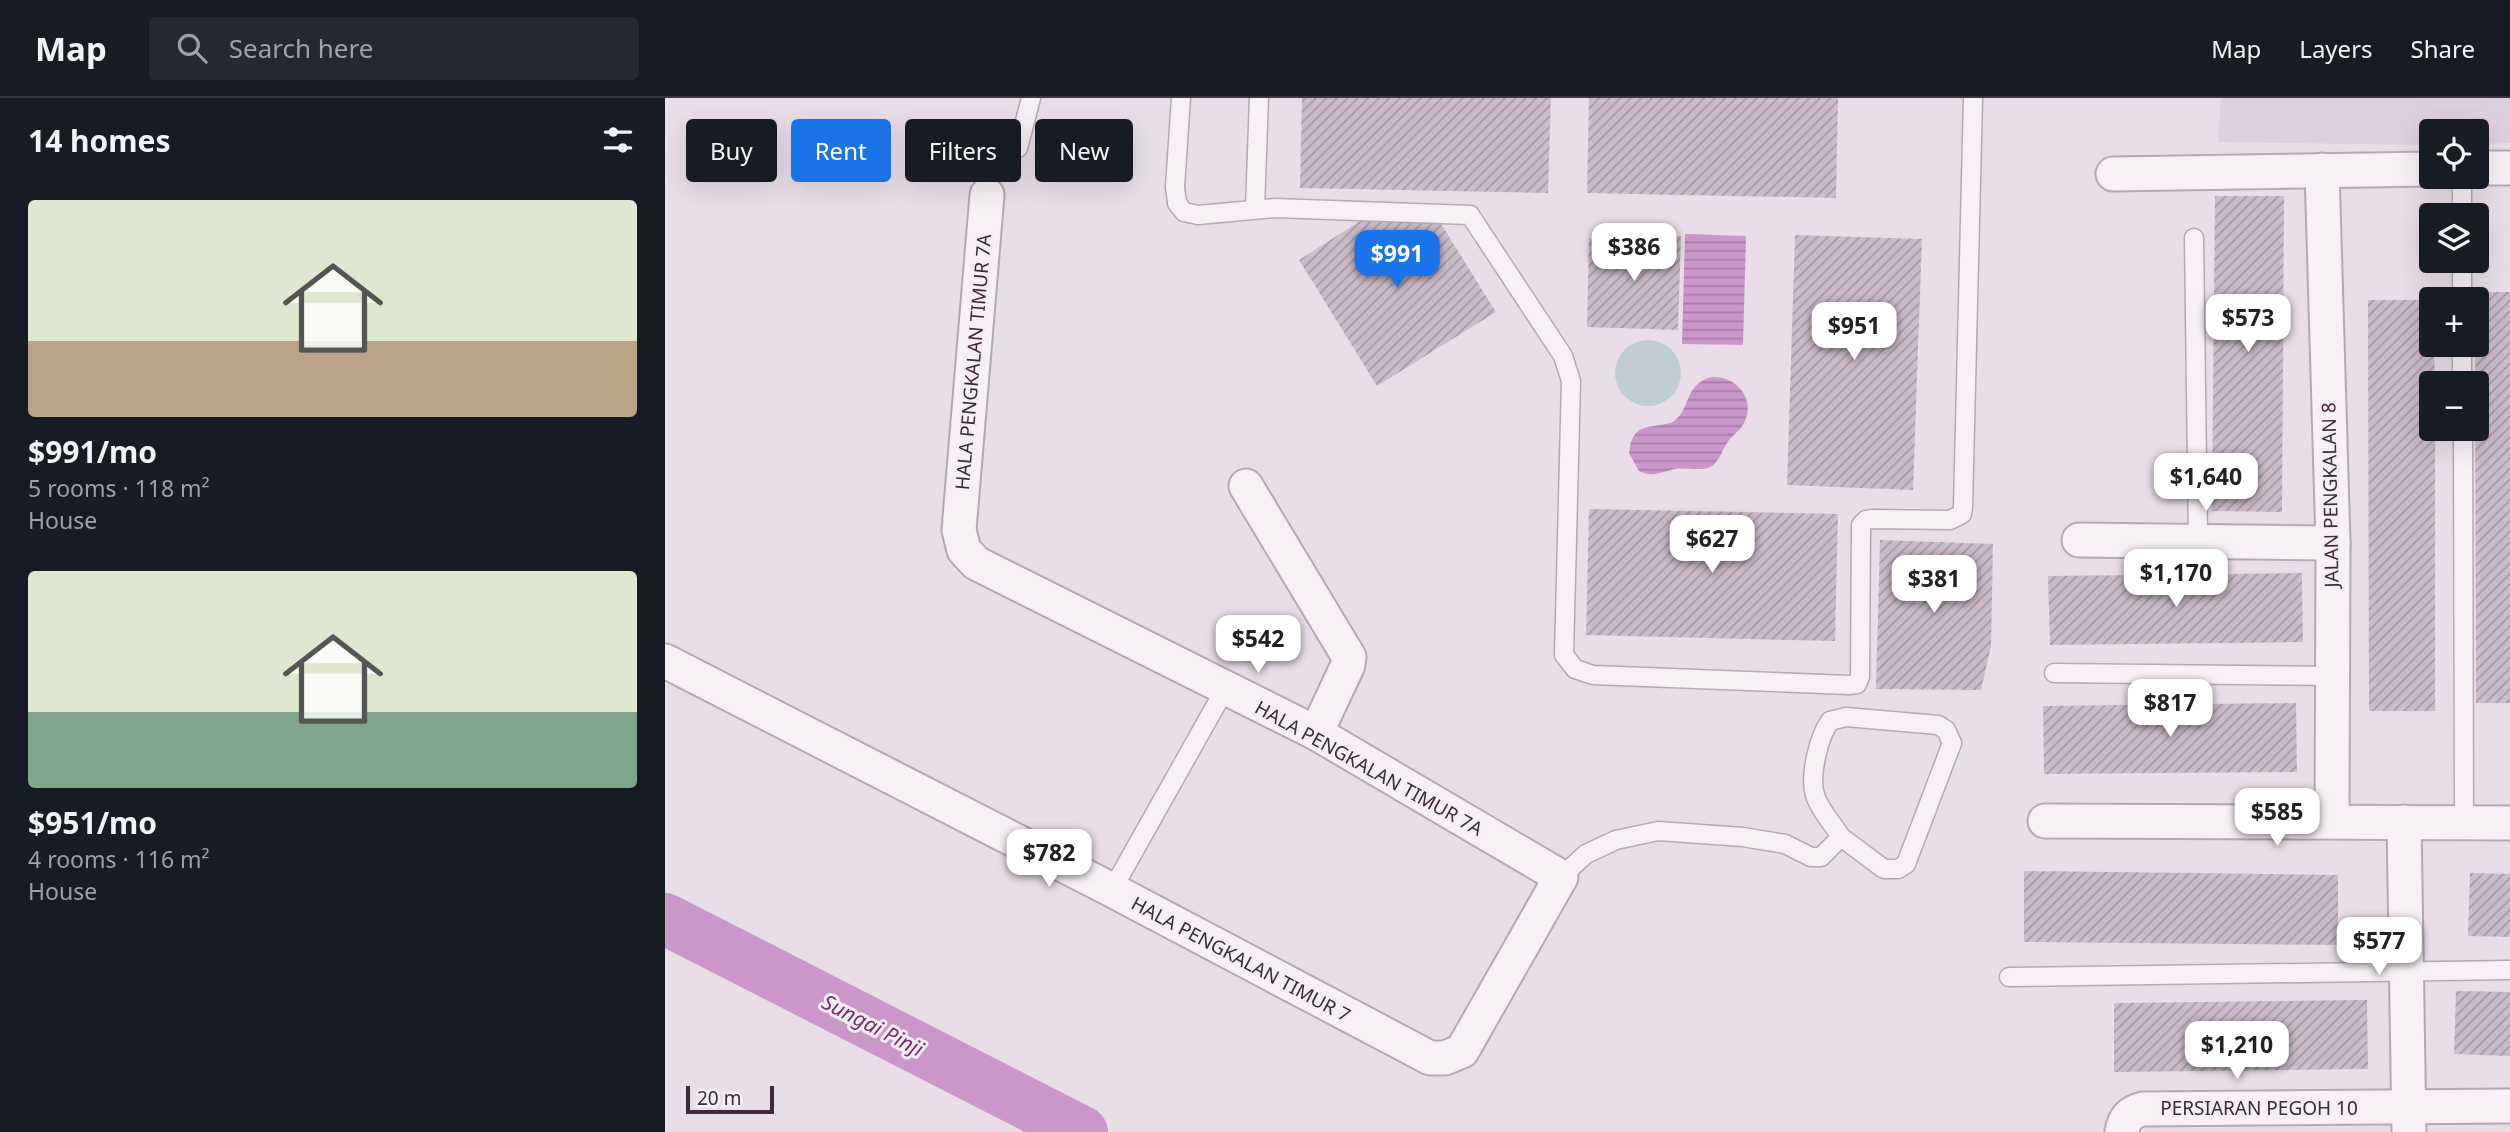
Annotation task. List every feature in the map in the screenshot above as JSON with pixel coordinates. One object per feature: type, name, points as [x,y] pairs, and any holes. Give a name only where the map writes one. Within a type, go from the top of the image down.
[{"type":"street","points":[[2489,168],[2510,168]]},
{"type":"street","points":[[2113,174],[2419,169]]},
{"type":"street","name":"JALAN PENGKALAN 8","points":[[2322,170],[2333,543],[2332,821]]},
{"type":"street","name":"HALA PENGKALAN TIMUR 7A","points":[[987,195],[959,530],[964,550],[976,563],[1316,733],[1561,877]]},
{"type":"street","points":[[1246,486],[1349,657],[1348,665],[1316,733]]},
{"type":"street","points":[[2079,540],[2333,543]]},
{"type":"street","name":"HALA PENGKALAN TIMUR 7","points":[[665,661],[1112,890],[1430,1058],[1445,1058],[1462,1051],[1561,877]]},
{"type":"street","points":[[2045,821],[2510,822]]},
{"type":"street","points":[[2404,822],[2408,1120]]},
{"type":"street","name":"PERSIARAN PEGOH 10","points":[[2122,1132],[2128,1116],[2143,1109],[2408,1120],[2510,1106]]},
{"type":"lane","points":[[1021,136],[1031,98]]},
{"type":"lane","points":[[1181,98],[1175,187],[1177,203],[1184,212],[1198,215],[1255,208],[1469,215],[1563,356],[1571,381],[1565,656],[1575,669],[1593,675],[1849,685],[1857,684],[1860,677],[1861,525],[1873,519],[1950,520],[1962,514],[1973,98]]},
{"type":"lane","points":[[1255,208],[1259,98]]},
{"type":"lane","points":[[2194,239],[2198,540]]},
{"type":"lane","points":[[2463,441],[2463,822]]},
{"type":"lane","points":[[2054,673],[2332,677]]},
{"type":"lane","points":[[1112,890],[1225,689]]},
{"type":"lane","points":[[1846,717],[1938,726],[1946,730],[1952,743],[1906,864],[1898,869],[1884,869],[1841,836],[1815,795],[1813,774],[1824,729],[1830,721],[1846,717]]},
{"type":"lane","points":[[1561,877],[1586,855],[1616,840],[1658,831],[1743,837],[1784,844],[1817,858],[1841,836]]},
{"type":"lane","points":[[2008,977],[2510,970]]},
{"type":"shaded area","points":[[2221,98],[2510,98],[2510,143],[2489,144],[2489,119],[2419,119],[2419,145],[2218,142]]},
{"type":"shaded area","points":[[1685,234],[1746,236],[1743,345],[1682,344]]},
{"type":"shaded area","points":[[1648,340],[1671,350],[1681,373],[1671,396],[1648,406],[1625,396],[1615,373],[1625,350]]},
{"type":"shaded area","points":[[1711,377],[1720,377],[1735,384],[1746,397],[1748,405],[1744,423],[1729,440],[1717,461],[1704,469],[1675,469],[1653,474],[1639,471],[1629,453],[1634,435],[1644,428],[1673,422],[1696,386]]},
{"type":"building","points":[[1302,98],[1551,98],[1548,193],[1300,188]]},
{"type":"building","points":[[1589,98],[1838,98],[1836,198],[1587,193]]},
{"type":"building","points":[[2215,196],[2284,196],[2282,512],[2212,511]]},
{"type":"building","points":[[1368,216],[1438,219],[1496,312],[1377,386],[1299,260]]},
{"type":"building","points":[[1642,235],[1681,236],[1678,330],[1587,327],[1589,239],[1642,240]]},
{"type":"building","points":[[1795,235],[1922,239],[1913,490],[1787,485]]},
{"type":"building","points":[[2489,292],[2510,292],[2510,703],[2476,703],[2475,441],[2489,441],[2489,371],[2475,371],[2475,357],[2489,357]]},
{"type":"building","points":[[2368,300],[2419,300],[2419,357],[2434,357],[2435,371],[2419,371],[2419,441],[2435,441],[2435,711],[2369,711]]},
{"type":"building","points":[[1589,509],[1838,514],[1835,641],[1586,635]]},
{"type":"building","points":[[1880,540],[1993,544],[1991,646],[1981,690],[1876,689]]},
{"type":"building","points":[[2302,573],[2303,642],[2050,645],[2048,576]]},
{"type":"building","points":[[2296,703],[2297,772],[2044,774],[2043,706]]},
{"type":"building","points":[[2024,871],[2338,875],[2338,945],[2024,942]]},
{"type":"building","points":[[2470,873],[2510,874],[2510,937],[2468,936]]},
{"type":"building","points":[[2456,991],[2510,992],[2510,1056],[2454,1054]]},
{"type":"building","points":[[2367,1000],[2368,1069],[2114,1072],[2114,1003]]},
{"type":"waterway","name":"Sungai Pinji","points":[[665,919],[1082,1132]]}]
